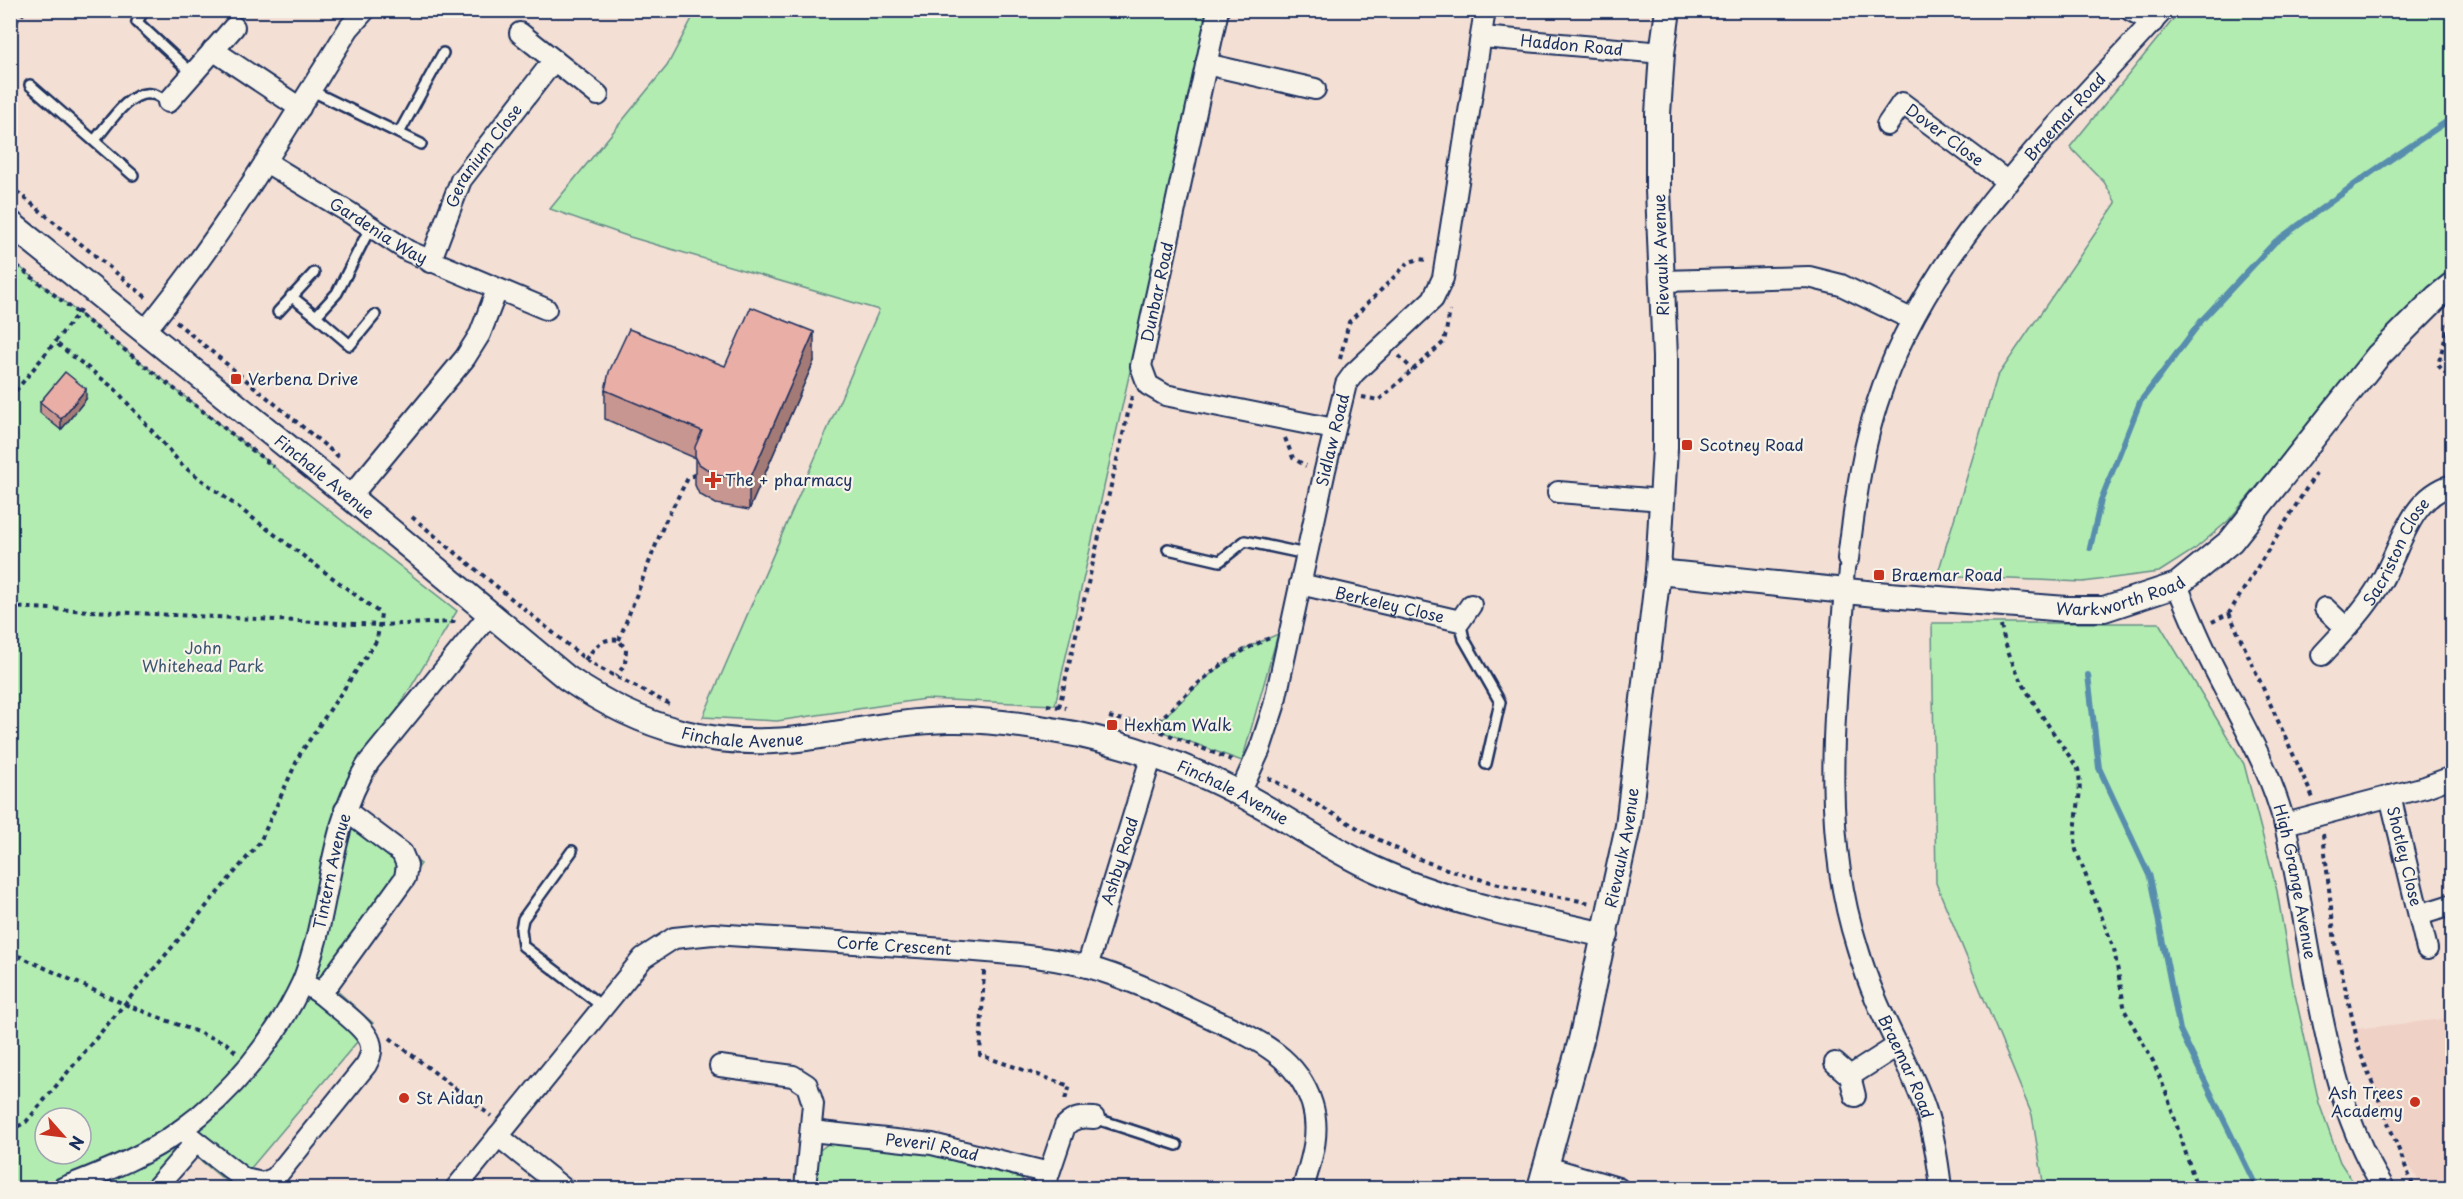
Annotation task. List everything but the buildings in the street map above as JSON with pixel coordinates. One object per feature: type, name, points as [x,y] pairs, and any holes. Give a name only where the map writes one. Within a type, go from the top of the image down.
[{"type":"street","points":[[144,332],[184,283],[266,162],[349,28],[365,10]]},
{"type":"street","name":"Dunbar Road","points":[[1148,386],[1141,366],[1218,10]]},
{"type":"street","points":[[1440,290],[1485,10]]},
{"type":"street","name":"Rievaulx Avenue","points":[[1544,1178],[1581,1040],[1606,935],[1628,826],[1658,572],[1663,500],[1665,357],[1658,190],[1658,114],[1662,53],[1668,10]]},
{"type":"street","points":[[2130,10],[2158,16]]},
{"type":"street","name":"Braemar Road","points":[[1848,559],[1858,484],[1882,387],[1911,319],[1955,248],[2008,182],[2158,16]]},
{"type":"street","points":[[168,102],[234,27]]},
{"type":"street","points":[[520,33],[598,95]]},
{"type":"street","name":"Haddon Road","points":[[1482,37],[1662,53]]},
{"type":"street","points":[[213,50],[300,108]]},
{"type":"street","name":"Geranium Close","points":[[430,262],[461,180],[554,60]]},
{"type":"street","points":[[1206,64],[1315,89]]},
{"type":"street","name":"Dover Close","points":[[1887,125],[1902,103],[2008,182]]},
{"type":"street","name":"Gardenia Way","points":[[266,162],[408,251],[546,309]]},
{"type":"street","name":"Finchale Avenue","points":[[10,223],[350,497],[567,678],[599,700],[627,714],[690,735],[721,740],[762,742],[949,720],[1054,730],[1111,742],[1194,771],[1240,793],[1373,869],[1416,886],[1499,913],[1606,935]]},
{"type":"street","points":[[1663,281],[1809,278],[1841,285],[1911,319]]},
{"type":"street","name":"Warkworth Road","points":[[1658,572],[2066,609],[2104,609],[2176,585],[2230,542],[2378,356],[2452,285]]},
{"type":"street","points":[[350,497],[465,358],[480,334],[497,290]]},
{"type":"street","name":"Sidlaw Road","points":[[1240,793],[1260,749],[1274,705],[1345,388],[1354,373],[1440,290]]},
{"type":"street","points":[[1148,386],[1165,394],[1334,429]]},
{"type":"street","name":"Sacriston Close","points":[[2322,655],[2363,609],[2379,586],[2414,514],[2428,496],[2452,485]]},
{"type":"street","points":[[1558,492],[1663,500]]},
{"type":"street","points":[[1845,590],[1848,559]]},
{"type":"street","name":"Berkeley Close","points":[[1300,584],[1466,613]]},
{"type":"street","name":"High Grange Avenue","points":[[2176,585],[2262,764],[2284,824],[2322,1014],[2339,1081],[2356,1133],[2384,1188]]},
{"type":"street","name":"Braemar Road","points":[[1845,590],[1836,711],[1833,800],[1838,860],[1856,943],[1874,996],[1925,1108],[1936,1152],[1941,1188]]},
{"type":"street","points":[[2325,608],[2346,628]]},
{"type":"street","name":"Tintern Avenue","points":[[63,1188],[188,1137],[212,1104],[250,1063],[281,1023],[303,982],[316,940],[345,810],[355,785],[369,762],[489,615]]},
{"type":"street","name":"Ashby Road","points":[[1087,967],[1152,755]]},
{"type":"street","points":[[2284,824],[2426,788],[2452,777]]},
{"type":"street","name":"Shotley Close","points":[[2390,796],[2427,949]]},
{"type":"street","points":[[321,994],[405,878],[407,865],[402,853],[345,810]]},
{"type":"street","name":"Shotley Close","points":[[2419,915],[2448,906]]},
{"type":"street","name":"Corfe Crescent","points":[[456,1188],[643,958],[674,938],[713,934],[1013,953],[1087,967],[1159,993],[1263,1042],[1284,1057],[1297,1073],[1313,1106],[1316,1137],[1303,1188]]},
{"type":"street","points":[[156,1188],[188,1137],[244,1179],[263,1183],[275,1178],[366,1065],[371,1055],[371,1042],[363,1030],[321,994],[303,982]]},
{"type":"street","points":[[1855,1096],[1842,1070],[1897,1046]]},
{"type":"street","points":[[720,1066],[793,1076],[807,1085],[813,1104],[805,1188]]},
{"type":"street","points":[[1047,1181],[1065,1126],[1071,1120],[1081,1117],[1094,1118]]},
{"type":"street","name":"Peveril Road","points":[[811,1131],[932,1144],[1047,1181]]},
{"type":"street","points":[[502,1132],[563,1188]]},
{"type":"street","points":[[1544,1178],[1613,1188]]},
{"type":"lane","points":[[144,10],[137,22],[193,74]]},
{"type":"lane","points":[[399,134],[442,53]]},
{"type":"lane","points":[[30,85],[133,175]]},
{"type":"lane","points":[[310,90],[422,144]]},
{"type":"lane","points":[[94,141],[133,98],[152,94],[168,102]]},
{"type":"lane","points":[[316,316],[337,293],[371,226]]},
{"type":"lane","points":[[278,312],[314,273]]},
{"type":"lane","points":[[291,296],[350,345],[375,315]]},
{"type":"lane","points":[[1168,549],[1220,561],[1245,541],[1306,554]]},
{"type":"lane","points":[[1466,613],[1464,639],[1500,702],[1486,764]]},
{"type":"lane","points":[[572,851],[523,919],[521,929],[523,946],[603,1007]]},
{"type":"lane","points":[[1094,1118],[1177,1145]]},
{"type":"path","points":[[10,29],[26,10]]},
{"type":"path","points":[[10,186],[366,479]]},
{"type":"path","points":[[1440,290],[1450,306],[1444,342],[1379,400],[1345,388],[1338,370],[1349,322],[1409,262],[1419,259],[1446,262]]},
{"type":"path","points":[[10,260],[281,473]]},
{"type":"path","points":[[10,398],[56,343],[94,292]]},
{"type":"path","points":[[2444,321],[2452,313]]},
{"type":"path","points":[[2452,313],[2438,365],[2452,380]]},
{"type":"path","points":[[10,1131],[26,1122],[260,842],[300,754],[377,640],[381,614],[183,466],[115,389],[56,343]]},
{"type":"path","points":[[1054,730],[1132,395],[1148,386]]},
{"type":"path","points":[[1286,419],[1284,437],[1289,444],[1293,458],[1302,465],[1325,470]]},
{"type":"path","points":[[2197,631],[2229,613],[2272,547],[2307,485],[2322,466]]},
{"type":"path","points":[[619,640],[664,524],[688,478],[696,474]]},
{"type":"path","points":[[411,516],[585,660],[678,708]]},
{"type":"path","points":[[1997,604],[2006,648],[2029,693],[2078,769],[2081,783],[2074,836],[2076,850],[2114,949],[2126,1011],[2153,1061],[2167,1095],[2197,1188]]},
{"type":"path","points":[[10,607],[379,625],[454,622],[472,635]]},
{"type":"path","points":[[2229,613],[2320,814],[2335,943],[2360,1052],[2416,1188]]},
{"type":"path","points":[[1152,728],[1176,704],[1245,647],[1278,634]]},
{"type":"path","points":[[585,660],[602,641],[619,640],[626,650],[625,664],[616,677]]},
{"type":"path","points":[[1043,705],[1070,709]]},
{"type":"path","points":[[1101,715],[1152,728],[1251,769],[1301,794],[1344,822],[1417,858],[1453,871],[1536,893],[1591,903]]},
{"type":"path","points":[[10,952],[124,1004],[226,1043],[250,1063]]},
{"type":"path","points":[[986,952],[980,1055],[1070,1086],[1061,1113],[1065,1126]]},
{"type":"path","points":[[363,1030],[380,1030],[502,1132]]},
{"type":"path","points":[[2404,1188],[2412,1183]]},
{"type":"shaded area","name":"Ash Trees Academy","points":[[2452,1018],[2452,1188],[2423,1188],[2381,1111],[2356,1029]]},
{"type":"green space","points":[[696,11],[1211,11],[1055,705],[925,699],[777,721],[703,717],[879,310],[630,237],[550,209],[667,66]]},
{"type":"green space","points":[[2180,11],[2452,11],[2452,271],[2398,318],[2228,521],[2195,549],[2159,572],[2083,582],[1937,576],[1997,377],[2116,203],[2104,182],[2070,147]]},
{"type":"green space","name":"John Whitehead Park","points":[[11,260],[457,611],[342,801],[345,810],[421,864],[333,987],[373,1023],[234,1188],[194,1155],[162,1188],[11,1188]]},
{"type":"green space","points":[[1932,623],[2159,623],[2244,764],[2277,891],[2293,985],[2319,1103],[2340,1162],[2357,1188],[2044,1188],[2032,1115],[1936,883]]},
{"type":"green space","points":[[1278,634],[1242,761],[1152,728],[1212,673],[1244,649]]},
{"type":"green space","points":[[832,1141],[921,1151],[1017,1172],[1028,1188],[812,1188],[816,1153]]},
{"type":"waterway","points":[[2090,548],[2101,500],[2140,402],[2202,320],[2275,242],[2452,118]]},
{"type":"waterway","points":[[2088,675],[2099,768],[2150,877],[2180,1030],[2257,1188]]},
{"type":"place","name":"Verbena Drive","points":[[236,379]]},
{"type":"place","name":"Scotney Road","points":[[1687,445]]},
{"type":"place","name":"The + pharmacy","points":[[713,480]]},
{"type":"place","name":"Braemar Road","points":[[1879,575]]},
{"type":"place","name":"Hexham Walk","points":[[1112,725]]},
{"type":"place","name":"St Aidan","points":[[404,1098]]},
{"type":"place","name":"Ash Trees Academy","points":[[2415,1102]]}]
